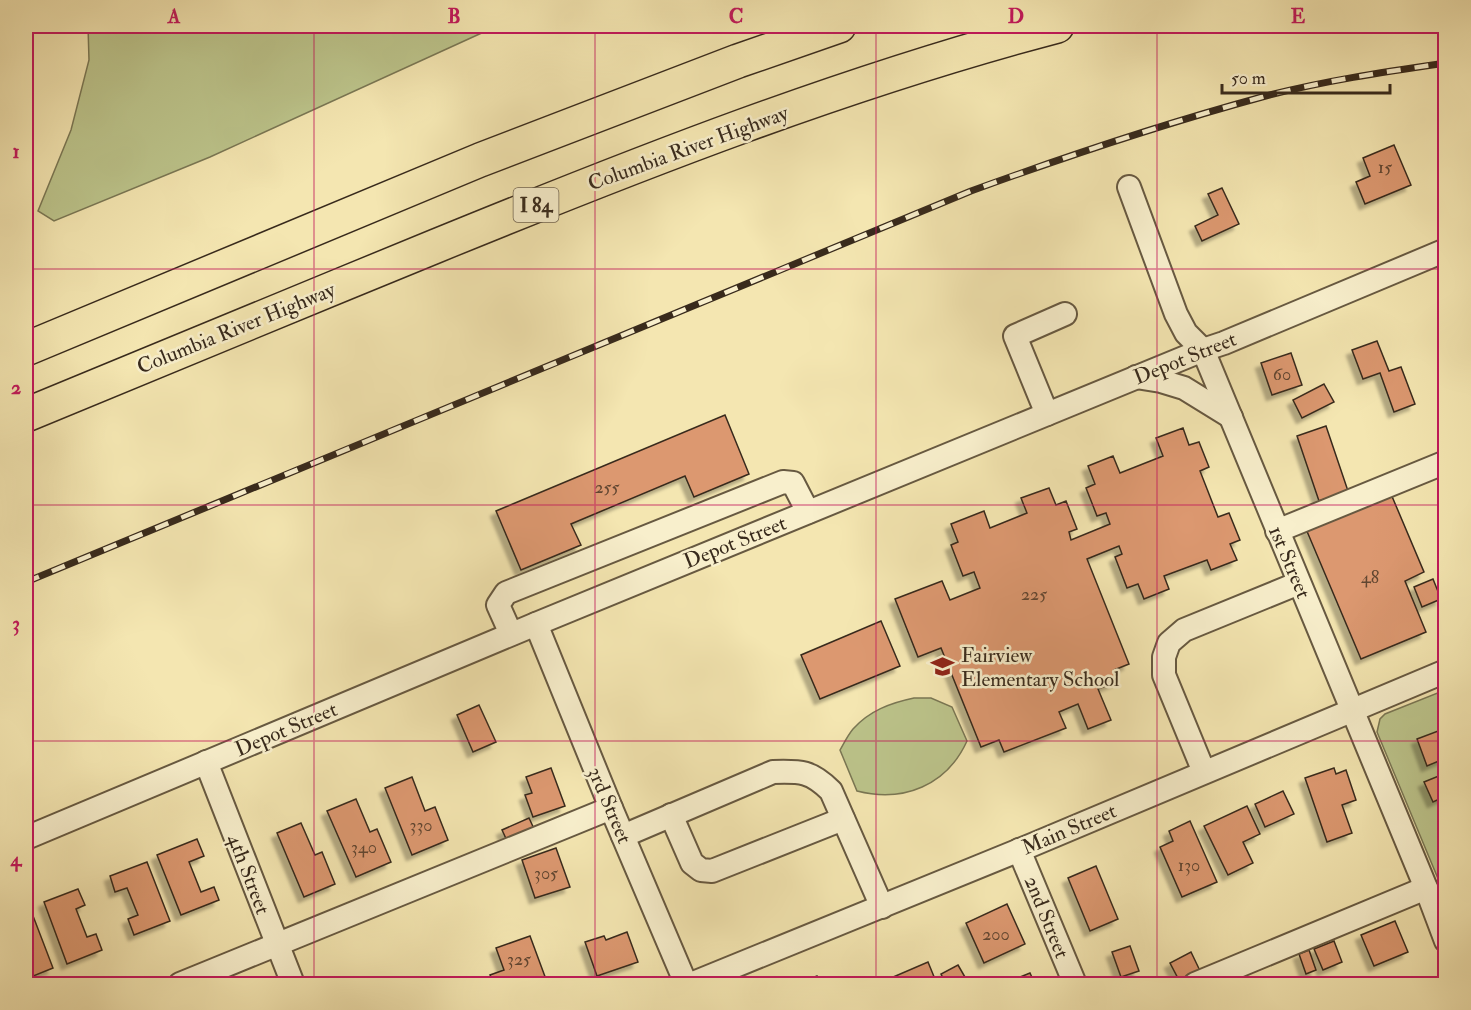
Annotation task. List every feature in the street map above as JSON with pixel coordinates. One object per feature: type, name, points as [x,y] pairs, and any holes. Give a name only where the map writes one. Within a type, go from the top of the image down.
[{"type":"highway","points":[[26,349],[480,160],[738,61],[839,26]]},
{"type":"highway","name":"Columbia River Highway","points":[[26,415],[543,202],[653,160],[870,81],[1058,26]]},
{"type":"street","name":"1st Street","points":[[1129,187],[1176,314],[1186,333],[1203,350],[1446,941]]},
{"type":"street","name":"Depot Street","points":[[26,838],[511,634],[1446,250]]},
{"type":"street","points":[[1047,414],[1015,336],[1065,314]]},
{"type":"street","points":[[1136,377],[1184,388],[1231,417]]},
{"type":"street","points":[[1277,531],[1446,462]]},
{"type":"street","points":[[511,634],[498,604],[506,593],[783,482],[793,483],[808,512]]},
{"type":"street","points":[[1204,772],[1164,675],[1164,657],[1169,643],[1184,630],[1299,582]]},
{"type":"street","name":"3rd Street","points":[[536,624],[686,984]]},
{"type":"street","name":"Main Street","points":[[691,984],[882,907],[1446,671]]},
{"type":"street","name":"4th Street","points":[[206,762],[293,984]]},
{"type":"street","points":[[623,836],[773,772],[807,773],[821,781],[831,791],[882,907]]},
{"type":"street","points":[[180,984],[611,808]]},
{"type":"street","points":[[671,815],[693,863],[701,870],[712,871],[843,819]]},
{"type":"street","name":"2nd Street","points":[[1019,850],[1075,984]]},
{"type":"street","points":[[1195,984],[1426,888]]},
{"type":"green space","points":[[88,26],[497,26],[210,157],[54,221],[38,211],[71,130],[89,60]]},
{"type":"green space","points":[[1445,690],[1445,885],[1439,881],[1377,732],[1380,719],[1385,714]]},
{"type":"green space","points":[[914,698],[931,698],[952,707],[967,741],[958,756],[948,769],[922,787],[891,794],[857,791],[840,750],[848,736],[859,723],[873,713],[888,705]]},
{"type":"building","points":[[1394,145],[1411,185],[1365,204],[1356,182],[1370,176],[1363,158]]},
{"type":"building","points":[[1222,188],[1239,224],[1202,241],[1195,226],[1218,215],[1208,194]]},
{"type":"building","points":[[1377,341],[1389,371],[1401,367],[1415,404],[1394,412],[1380,373],[1363,379],[1352,350]]},
{"type":"building","points":[[1291,353],[1302,385],[1272,395],[1261,363]]},
{"type":"building","points":[[1324,384],[1334,402],[1302,418],[1293,400]]},
{"type":"building","points":[[725,415],[749,474],[694,497],[685,476],[571,524],[581,545],[521,570],[496,511]]},
{"type":"building","points":[[1326,426],[1348,491],[1319,501],[1297,436]]},
{"type":"building","points":[[1183,428],[1189,445],[1199,442],[1209,467],[1200,471],[1218,517],[1229,513],[1240,540],[1230,544],[1237,560],[1211,570],[1207,560],[1164,576],[1169,589],[1144,599],[1138,584],[1127,588],[1115,557],[1122,554],[1119,546],[1087,559],[1129,664],[1114,670],[1118,681],[1098,689],[1111,720],[1088,729],[1078,704],[1059,712],[1066,728],[1004,752],[999,740],[981,747],[941,648],[918,657],[895,599],[942,581],[950,600],[980,588],[974,572],[963,576],[951,545],[958,542],[951,524],[984,511],[990,528],[1027,513],[1021,498],[1049,488],[1056,505],[1066,501],[1077,529],[1069,532],[1071,540],[1110,524],[1106,513],[1097,516],[1086,488],[1095,484],[1088,466],[1113,456],[1120,473],[1163,456],[1156,438]]},
{"type":"building","points":[[1391,494],[1424,572],[1405,581],[1426,632],[1361,659],[1306,529]]},
{"type":"building","points":[[1433,579],[1441,599],[1422,607],[1414,587]]},
{"type":"building","points":[[881,621],[900,666],[820,699],[801,655]]},
{"type":"building","points":[[479,705],[496,742],[473,752],[457,715]]},
{"type":"building","points":[[1446,728],[1446,758],[1427,766],[1417,739]]},
{"type":"building","points":[[551,768],[565,806],[533,817],[525,795],[532,793],[526,777]]},
{"type":"building","points":[[1334,768],[1336,774],[1346,770],[1356,800],[1342,805],[1352,833],[1327,842],[1305,778]]},
{"type":"building","points":[[1446,773],[1446,796],[1433,802],[1424,782]]},
{"type":"building","points":[[412,777],[425,811],[435,807],[448,840],[412,855],[385,788]]},
{"type":"building","points":[[1283,791],[1294,814],[1265,827],[1255,804]]},
{"type":"building","points":[[356,799],[370,832],[377,829],[391,862],[356,877],[327,811]]},
{"type":"building","points":[[1247,806],[1260,834],[1243,842],[1253,863],[1228,875],[1204,826]]},
{"type":"building","points":[[529,818],[536,833],[509,845],[502,830]]},
{"type":"building","points":[[1190,821],[1217,882],[1182,897],[1160,847],[1173,841],[1169,831]]},
{"type":"building","points":[[301,823],[315,855],[322,852],[335,884],[304,897],[277,833]]},
{"type":"building","points":[[197,839],[204,856],[189,862],[201,892],[214,887],[219,900],[181,915],[157,855]]},
{"type":"building","points":[[556,848],[570,887],[535,898],[522,860]]},
{"type":"building","points":[[147,862],[170,921],[134,935],[128,919],[138,915],[127,888],[115,892],[110,876]]},
{"type":"building","points":[[1096,866],[1118,919],[1090,931],[1068,878]]},
{"type":"building","points":[[78,889],[85,905],[76,909],[87,937],[96,934],[102,950],[67,964],[44,902]]},
{"type":"building","points":[[1007,904],[1025,944],[984,963],[966,923]]},
{"type":"building","points":[[30,908],[53,968],[26,979],[26,910]]},
{"type":"building","points":[[1395,921],[1408,952],[1374,966],[1361,935]]},
{"type":"building","points":[[627,932],[638,962],[597,976],[585,942],[604,936],[606,940]]},
{"type":"building","points":[[530,936],[547,982],[494,984],[490,975],[504,970],[496,948]]},
{"type":"building","points":[[1334,941],[1342,962],[1323,970],[1314,949]]},
{"type":"building","points":[[1130,946],[1139,971],[1121,977],[1112,952]]},
{"type":"building","points":[[1309,950],[1316,970],[1306,974],[1299,954]]},
{"type":"building","points":[[1191,952],[1203,977],[1187,984],[1181,984],[1170,963]]},
{"type":"building","points":[[928,962],[937,984],[877,984]]},
{"type":"building","points":[[958,965],[969,984],[946,984],[941,974]]},
{"type":"building","points":[[1030,973],[1035,984],[1003,984]]},
{"type":"building","points":[[817,976],[820,984],[797,984]]},
{"type":"railway","points":[[26,582],[971,191],[1115,141],[1262,97],[1376,73],[1446,63]]},
{"type":"place","name":"Fairview Elementary School","points":[[943,667]]}]
